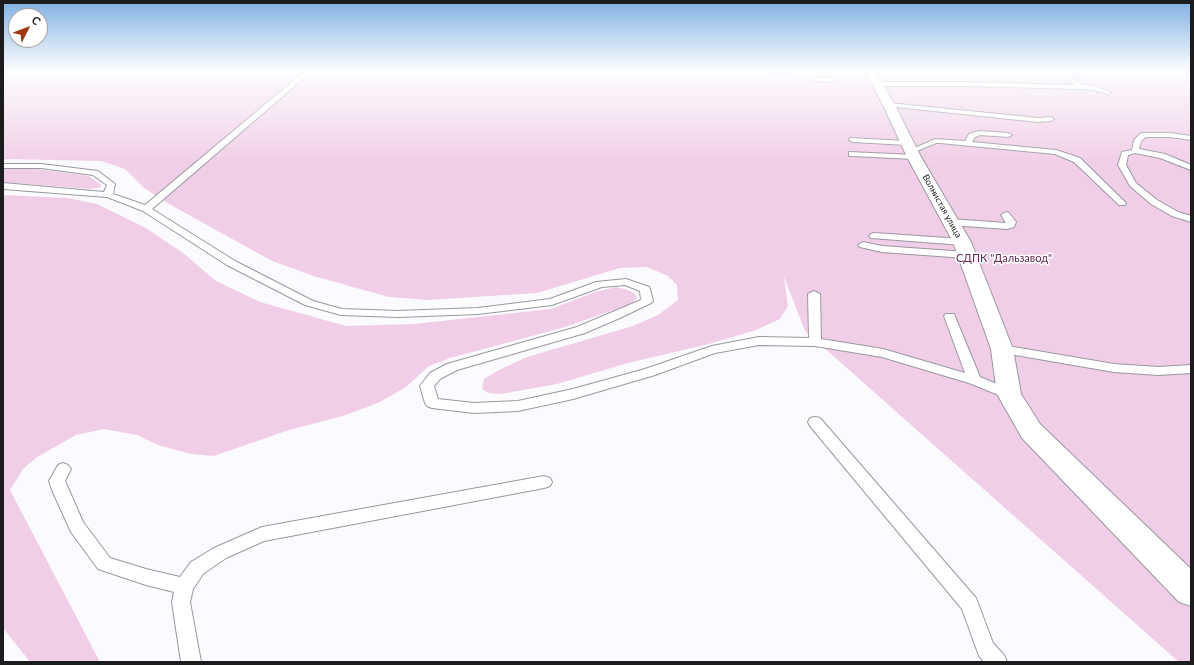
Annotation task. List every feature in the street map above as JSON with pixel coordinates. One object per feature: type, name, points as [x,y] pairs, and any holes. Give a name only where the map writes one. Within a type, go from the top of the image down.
[{"type":"street","name":"Волнистая улица","points":[[887,102],[964,249],[990,312],[1002,349],[1009,394]]},
{"type":"street","points":[[1009,394],[1031,431],[1191,591]]},
{"type":"lane","points":[[146,209],[272,102]]},
{"type":"lane","points":[[889,105],[1038,120],[1051,119]]},
{"type":"lane","points":[[968,143],[972,136],[979,133],[1008,136]]},
{"type":"lane","points":[[1135,151],[1138,140],[1144,135],[1170,135],[1191,138]]},
{"type":"lane","points":[[853,140],[911,150]]},
{"type":"lane","points":[[852,154],[911,150],[935,141],[1048,151],[1065,155],[1077,160],[1122,203]]},
{"type":"lane","points":[[1191,168],[1162,156],[1135,151],[1124,154],[1122,165],[1133,184],[1160,206],[1175,214],[1191,219]]},
{"type":"lane","points":[[3,166],[42,166],[95,173],[111,184],[108,195]]},
{"type":"lane","points":[[3,186],[108,195],[146,209],[237,267],[309,303],[341,312],[398,314],[478,311],[552,302],[600,284],[626,282],[645,289],[647,301],[618,315],[581,330],[452,367],[435,376],[427,386],[432,403],[474,408],[518,406],[573,394],[650,372],[712,350],[759,341],[815,342],[883,353],[974,380],[1009,394]]},
{"type":"lane","points":[[950,222],[1011,225],[1012,222],[1006,215]]},
{"type":"lane","points":[[874,236],[964,249]]},
{"type":"lane","points":[[863,245],[882,249],[964,249]]},
{"type":"lane","points":[[814,294],[815,342]]},
{"type":"lane","points":[[950,316],[974,380]]},
{"type":"lane","points":[[1002,349],[1114,368],[1158,371],[1191,369]]},
{"type":"lane","points":[[814,422],[969,604],[986,649],[997,662]]},
{"type":"lane","points":[[63,469],[57,480],[60,490],[77,527],[104,564],[146,577],[184,586]]},
{"type":"lane","points":[[191,662],[181,602],[184,586],[197,568],[220,554],[262,534],[544,482]]},
{"type":"green space","name":"СДПК \"Дальзавод\"","points":[[3,102],[1191,102],[1191,662],[1179,662],[805,331],[784,277],[788,306],[780,319],[756,330],[709,344],[628,363],[557,384],[501,394],[488,393],[482,389],[484,379],[527,357],[633,326],[658,315],[678,300],[677,285],[668,276],[647,267],[620,268],[537,293],[428,300],[389,297],[317,277],[272,261],[169,204],[144,188],[125,169],[101,161],[3,159]]},
{"type":"green space","points":[[3,169],[36,169],[89,176],[101,185],[101,187],[90,189],[3,182]]},
{"type":"green space","points":[[3,195],[68,198],[97,204],[146,228],[183,253],[216,281],[260,302],[346,326],[414,324],[551,309],[595,292],[616,287],[628,290],[635,294],[637,298],[631,304],[562,328],[450,358],[429,366],[406,387],[380,402],[346,415],[286,431],[214,456],[191,454],[158,445],[137,435],[104,429],[76,435],[37,457],[23,469],[10,490],[100,662],[30,662],[3,628]]}]
